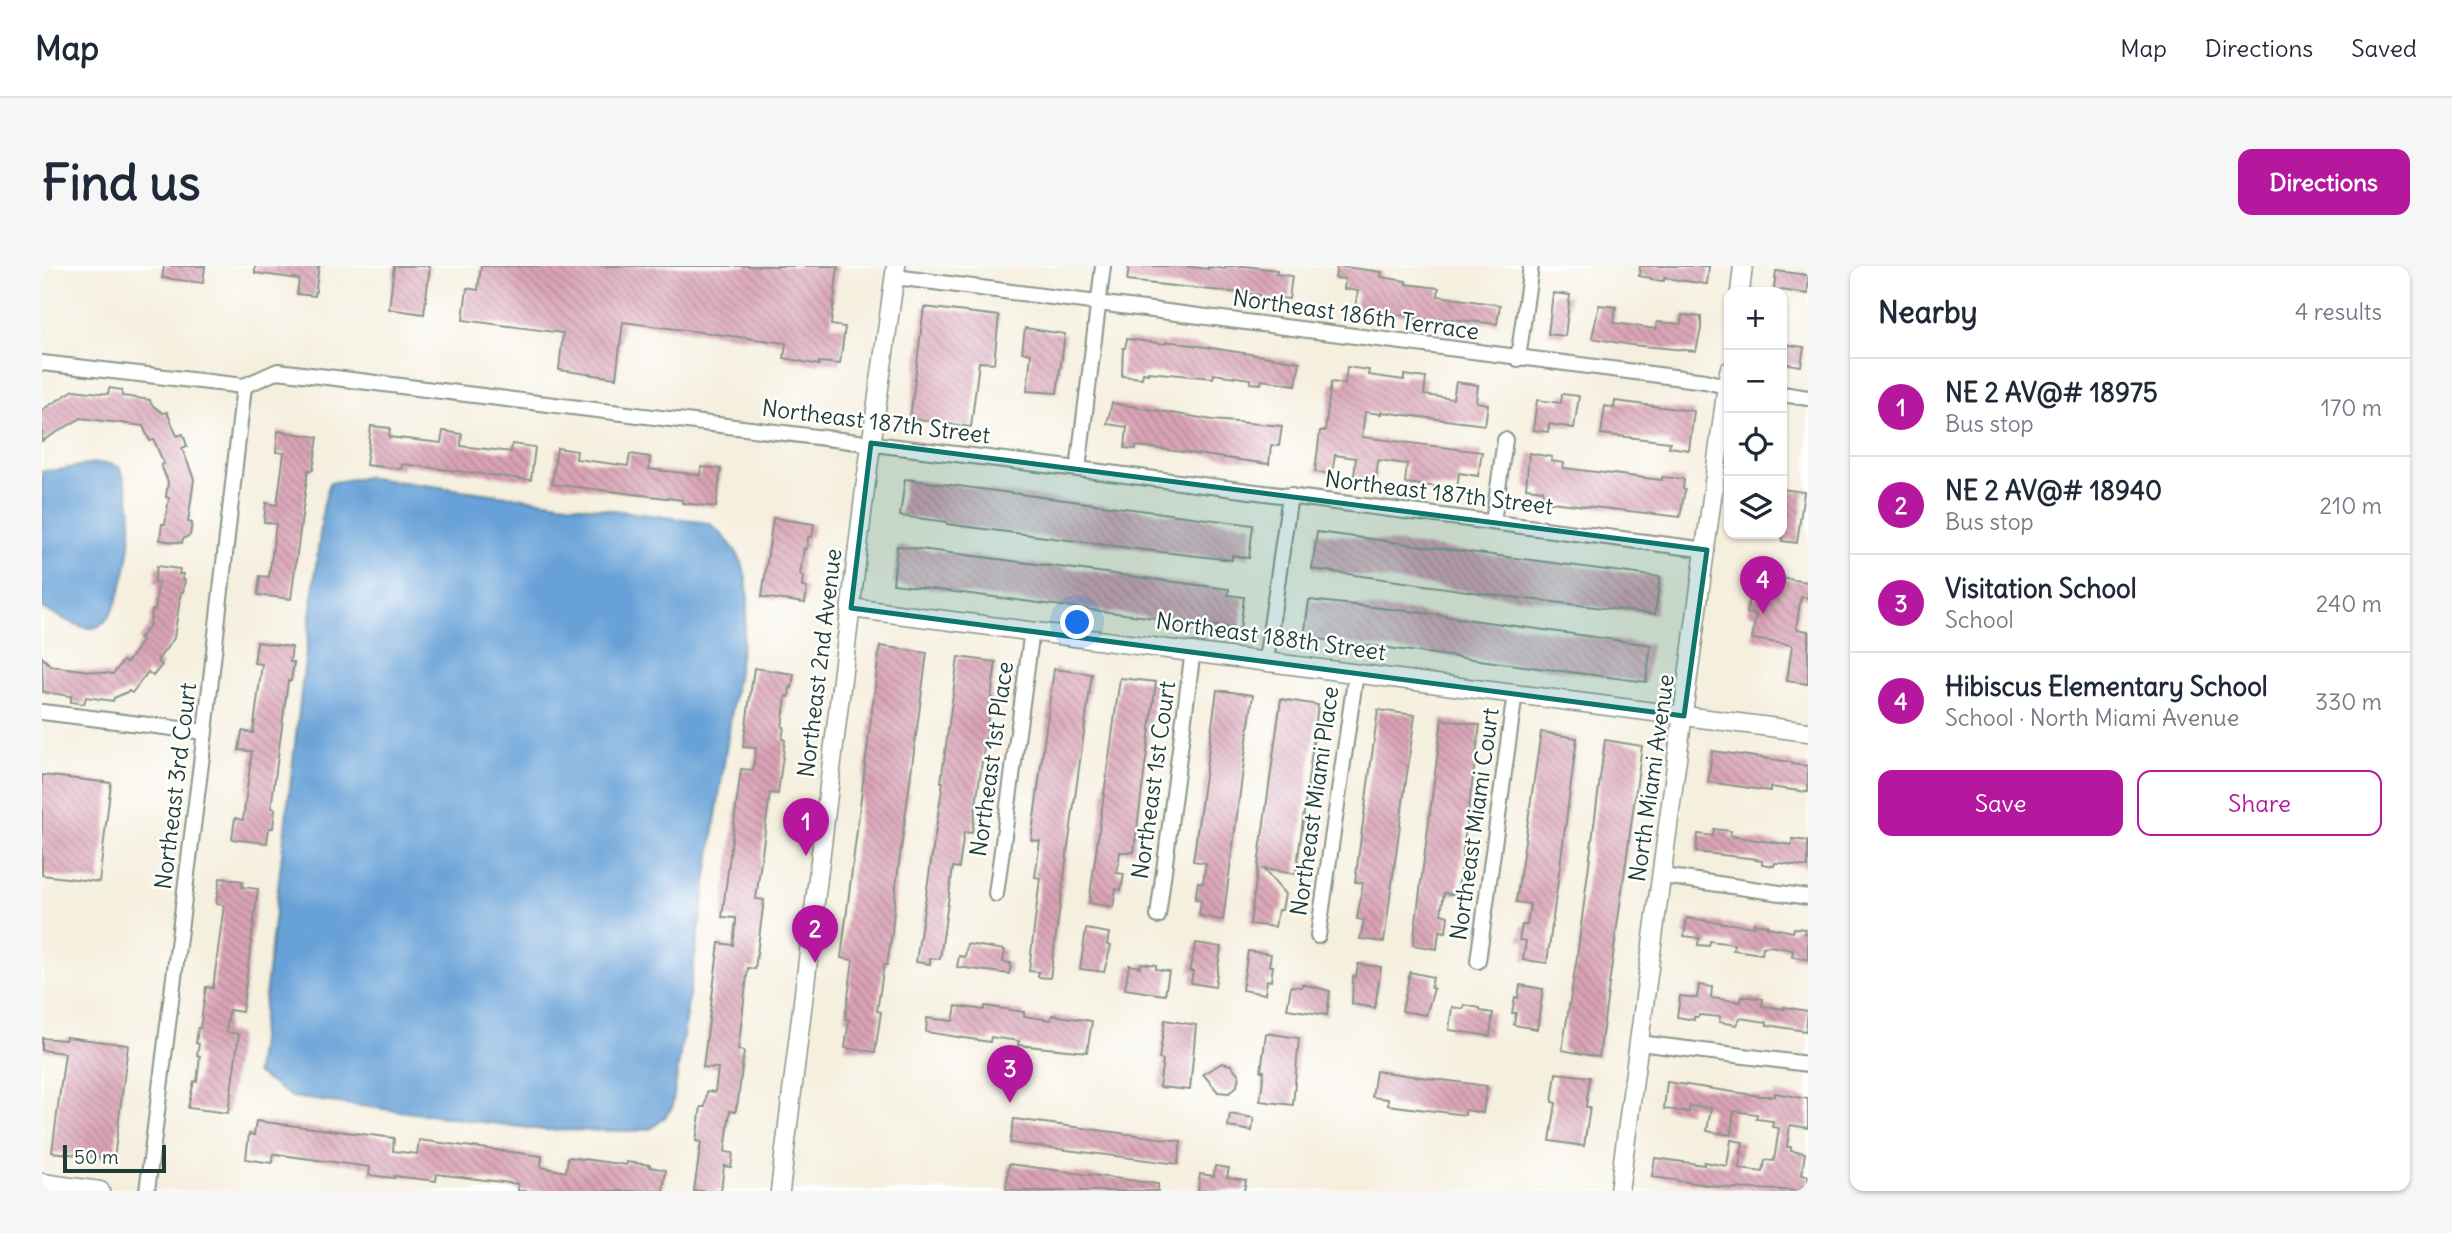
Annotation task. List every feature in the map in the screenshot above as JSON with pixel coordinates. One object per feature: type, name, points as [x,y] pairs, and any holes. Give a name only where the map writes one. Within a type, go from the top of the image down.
[{"type":"street","points":[[1078,468],[1103,266]]},
{"type":"street","points":[[1518,359],[1531,266]]},
{"type":"street","points":[[1741,287],[1743,266]]},
{"type":"street","name":"Northeast 186th Terrace","points":[[896,272],[1518,359],[1705,382],[1724,381]]},
{"type":"street","name":"Northeast 2nd Avenue","points":[[780,1191],[871,443],[896,272]]},
{"type":"street","points":[[42,363],[244,386]]},
{"type":"street","name":"Northeast 187th Street","points":[[244,386],[278,371],[1078,468],[1706,550]]},
{"type":"street","name":"Northeast 3rd Court","points":[[147,1191],[205,732],[244,386]]},
{"type":"street","points":[[1787,395],[1808,398]]},
{"type":"street","name":"North Miami Avenue","points":[[1619,1191],[1724,412]]},
{"type":"street","points":[[1493,522],[1505,440]]},
{"type":"street","points":[[1266,661],[1290,495]]},
{"type":"street","name":"Northeast 188th Street","points":[[851,608],[1193,650],[1808,732]]},
{"type":"street","name":"Northeast 1st Place","points":[[996,894],[1032,630]]},
{"type":"street","name":"Northeast 1st Court","points":[[1158,916],[1193,650]]},
{"type":"street","name":"Northeast Miami Place","points":[[1318,936],[1356,673]]},
{"type":"street","name":"Northeast Miami Court","points":[[1478,961],[1514,693]]},
{"type":"street","points":[[42,712],[205,732]]},
{"type":"street","points":[[1663,876],[1808,897]]},
{"type":"street","points":[[1639,1043],[1808,1064]]},
{"type":"street","points":[[54,1187],[100,1191]]},
{"type":"highlighted area","points":[[871,443],[1707,550],[1684,716],[851,608]]},
{"type":"water","points":[[95,463],[111,464],[120,468],[130,505],[131,525],[129,552],[120,593],[101,625],[87,628],[42,608],[42,471]]},
{"type":"water","points":[[365,477],[709,523],[728,541],[740,558],[746,578],[748,604],[672,1108],[652,1128],[635,1131],[544,1130],[292,1097],[256,1073],[323,508],[329,483]]},
{"type":"building","points":[[164,266],[205,266],[203,283],[162,278]]},
{"type":"building","points":[[255,266],[319,266],[315,296],[297,294],[299,279],[255,273]]},
{"type":"building","points":[[394,266],[430,266],[424,314],[389,309]]},
{"type":"building","points":[[481,266],[838,266],[831,325],[845,327],[840,364],[819,362],[819,365],[784,358],[786,343],[623,322],[616,378],[559,370],[563,333],[463,320],[467,288],[478,290]]},
{"type":"building","points":[[1129,266],[1225,269],[1226,266],[1245,266],[1277,270],[1276,274],[1292,276],[1289,299],[1127,281]]},
{"type":"building","points":[[1337,266],[1382,272],[1381,277],[1406,281],[1406,284],[1439,288],[1438,296],[1500,305],[1497,324],[1451,319],[1438,321],[1355,308],[1358,291],[1344,289],[1345,279],[1335,278]]},
{"type":"building","points":[[1640,266],[1709,266],[1707,284],[1664,278],[1664,281],[1651,280],[1639,276]]},
{"type":"building","points":[[1776,271],[1808,275],[1808,294],[1787,291],[1787,287],[1774,287]]},
{"type":"building","points":[[1553,293],[1570,295],[1565,336],[1548,334]]},
{"type":"building","points":[[1599,305],[1616,307],[1614,323],[1656,329],[1657,322],[1681,324],[1682,315],[1701,317],[1696,351],[1631,345],[1592,338]]},
{"type":"building","points":[[924,307],[999,316],[994,363],[979,362],[971,427],[910,419]]},
{"type":"building","points":[[1025,328],[1065,334],[1057,393],[1027,391],[1031,354],[1022,352]]},
{"type":"building","points":[[1127,339],[1165,344],[1173,342],[1300,362],[1296,385],[1262,380],[1261,384],[1250,383],[1251,379],[1214,374],[1213,378],[1148,372],[1143,373],[1142,378],[1122,376],[1123,348]]},
{"type":"building","points":[[1787,345],[1804,347],[1801,366],[1787,364]]},
{"type":"building","points":[[1347,367],[1369,370],[1368,375],[1404,380],[1404,375],[1426,378],[1424,395],[1453,399],[1456,382],[1478,385],[1476,402],[1488,404],[1485,425],[1365,412],[1362,437],[1482,452],[1478,476],[1459,473],[1457,489],[1405,483],[1407,464],[1378,460],[1376,478],[1354,476],[1356,458],[1335,455],[1332,474],[1315,472],[1320,431],[1325,431],[1331,382],[1345,384]]},
{"type":"building","points":[[109,388],[122,390],[122,396],[150,400],[151,404],[163,413],[167,412],[177,436],[183,434],[187,446],[182,448],[194,479],[188,522],[192,523],[190,535],[183,539],[182,543],[160,540],[169,498],[166,497],[168,482],[154,440],[150,441],[143,426],[81,418],[42,441],[42,410],[74,390],[108,394]]},
{"type":"building","points":[[1562,394],[1579,396],[1574,428],[1549,424],[1548,432],[1533,430],[1537,400],[1561,403]]},
{"type":"building","points":[[1615,401],[1694,411],[1689,450],[1669,447],[1670,442],[1601,434],[1605,406],[1614,408]]},
{"type":"building","points":[[1112,403],[1213,420],[1282,426],[1279,446],[1271,445],[1269,464],[1146,447],[1125,448],[1127,427],[1107,424]]},
{"type":"building","points":[[371,426],[390,428],[389,437],[441,443],[443,431],[462,434],[461,446],[511,452],[512,444],[535,447],[531,480],[402,464],[401,469],[366,465]]},
{"type":"building","points":[[278,431],[318,437],[313,470],[308,470],[291,599],[258,595],[260,576],[269,577],[276,524],[264,522],[266,503],[277,505],[284,453],[276,452]]},
{"type":"building","points":[[557,448],[577,451],[576,459],[628,466],[630,454],[650,457],[649,469],[700,475],[701,467],[721,469],[716,507],[682,503],[682,500],[552,484]]},
{"type":"building","points":[[1529,453],[1552,457],[1551,461],[1564,463],[1563,468],[1662,480],[1662,477],[1684,479],[1685,490],[1680,517],[1542,501],[1543,490],[1526,488]]},
{"type":"building","points":[[905,479],[1253,525],[1249,558],[1232,555],[1232,560],[1144,550],[900,516]]},
{"type":"building","points":[[1787,490],[1804,492],[1797,543],[1782,541],[1787,539]]},
{"type":"building","points":[[773,518],[814,524],[812,537],[808,537],[807,549],[804,548],[800,575],[803,576],[802,587],[807,588],[805,603],[762,597]]},
{"type":"building","points":[[1317,532],[1660,577],[1655,614],[1312,569]]},
{"type":"building","points":[[897,546],[1229,589],[1228,595],[1244,597],[1240,629],[893,584]]},
{"type":"building","points":[[157,566],[180,569],[179,574],[183,574],[182,579],[185,580],[174,638],[157,661],[162,665],[153,676],[148,672],[132,693],[129,691],[113,701],[86,697],[84,704],[71,702],[71,696],[43,692],[42,657],[51,666],[113,674],[123,661],[127,663],[142,641],[139,639],[149,627],[152,610],[155,610],[158,583],[154,583]]},
{"type":"building","points":[[1760,575],[1808,582],[1808,598],[1801,597],[1796,629],[1808,631],[1808,684],[1787,681],[1792,645],[1752,639],[1756,615],[1747,613],[1749,598],[1757,599]]},
{"type":"building","points":[[1309,600],[1651,645],[1646,682],[1304,637]]},
{"type":"building","points":[[257,642],[292,647],[290,662],[294,662],[291,681],[288,681],[271,808],[275,809],[273,828],[269,828],[267,843],[232,839],[235,818],[243,820],[252,751],[239,750],[242,731],[253,733],[262,664],[254,663]]},
{"type":"building","points":[[880,646],[927,653],[892,933],[877,1011],[881,1012],[875,1052],[845,1048],[849,1020],[845,1019],[853,960],[841,958]]},
{"type":"building","points":[[958,657],[996,662],[972,833],[964,832],[959,868],[953,867],[940,959],[930,958],[930,964],[916,962],[943,782]]},
{"type":"building","points":[[754,668],[794,674],[789,697],[786,696],[782,727],[782,739],[785,740],[778,794],[770,793],[756,899],[764,900],[755,969],[748,968],[738,1050],[744,1051],[738,1101],[735,1112],[730,1111],[725,1152],[733,1153],[731,1167],[724,1166],[721,1191],[694,1191],[701,1142],[696,1141],[701,1107],[705,1107],[707,1091],[715,1092],[718,1068],[703,1067],[719,943],[733,945],[736,922],[736,918],[722,917],[741,769],[753,770],[756,748],[743,747]]},
{"type":"building","points":[[1054,669],[1092,674],[1050,978],[1038,977],[1039,972],[1029,971],[1040,878],[1035,877],[1040,841],[1031,840]]},
{"type":"building","points":[[1120,678],[1156,682],[1134,852],[1120,852],[1117,873],[1124,874],[1121,890],[1116,889],[1113,907],[1089,903]]},
{"type":"building","points":[[1217,690],[1253,695],[1223,920],[1199,916],[1201,900],[1195,899],[1198,882],[1203,883],[1206,863],[1193,861]]},
{"type":"building","points":[[1281,699],[1318,705],[1296,874],[1263,869],[1285,894],[1275,927],[1250,924]]},
{"type":"building","points":[[1378,710],[1415,715],[1384,942],[1360,939],[1364,920],[1357,919],[1363,883],[1355,882]]},
{"type":"building","points":[[1442,719],[1480,725],[1457,895],[1444,893],[1441,914],[1448,916],[1446,932],[1439,931],[1437,949],[1413,945]]},
{"type":"building","points":[[1541,732],[1577,738],[1547,963],[1523,960],[1526,941],[1519,940],[1522,925],[1527,925],[1530,904],[1516,902]]},
{"type":"building","points":[[1605,740],[1642,746],[1599,1057],[1562,1050]]},
{"type":"building","points":[[1712,751],[1808,766],[1808,792],[1770,787],[1770,791],[1708,782]]},
{"type":"building","points":[[42,775],[111,783],[99,882],[42,875]]},
{"type":"building","points":[[1714,829],[1731,831],[1730,836],[1792,845],[1792,839],[1808,841],[1808,867],[1781,863],[1775,863],[1774,866],[1762,864],[1762,861],[1757,859],[1696,852],[1698,834],[1713,836]]},
{"type":"building","points":[[220,878],[243,881],[242,887],[258,889],[242,1012],[229,1010],[226,1032],[239,1034],[228,1113],[188,1108],[194,1081],[197,1082],[200,1056],[197,1055],[199,1044],[196,1043],[206,987],[213,988],[224,905],[216,904]]},
{"type":"building","points":[[1687,918],[1753,927],[1754,923],[1793,932],[1794,928],[1805,929],[1804,933],[1808,934],[1808,959],[1792,957],[1793,950],[1770,946],[1763,947],[1762,954],[1733,950],[1734,944],[1710,941],[1709,946],[1698,945],[1699,938],[1684,936]]},
{"type":"building","points":[[1086,929],[1109,933],[1107,945],[1111,946],[1104,972],[1080,969]]},
{"type":"building","points":[[1196,943],[1221,947],[1215,987],[1191,983],[1193,971],[1189,971]]},
{"type":"building","points":[[967,944],[1005,950],[1003,962],[1011,963],[1009,974],[957,967],[959,956],[965,957]]},
{"type":"building","points":[[1248,951],[1271,954],[1271,981],[1267,980],[1265,994],[1242,990]]},
{"type":"building","points":[[1141,963],[1156,965],[1156,969],[1169,971],[1165,995],[1125,989],[1129,965],[1140,967]]},
{"type":"building","points":[[1358,964],[1381,967],[1375,1008],[1352,1004],[1353,976],[1356,977]]},
{"type":"building","points":[[1410,972],[1433,977],[1431,988],[1434,989],[1426,1015],[1402,1011]]},
{"type":"building","points":[[1302,984],[1330,991],[1327,1015],[1287,1009],[1291,986],[1302,987]]},
{"type":"building","points":[[1520,985],[1543,989],[1537,1029],[1514,1025],[1516,1013],[1512,1013]]},
{"type":"building","points":[[1699,985],[1712,987],[1711,998],[1741,1002],[1742,996],[1763,999],[1762,1006],[1808,1011],[1806,1031],[1740,1018],[1736,1025],[1719,1022],[1720,1017],[1699,1015],[1694,1017],[1694,1020],[1677,1017],[1680,996],[1697,998]]},
{"type":"building","points":[[1464,1005],[1493,1013],[1490,1036],[1449,1030],[1452,1007],[1463,1009]]},
{"type":"building","points":[[956,1006],[984,1010],[985,1006],[1024,1012],[1024,1016],[1051,1020],[1052,1015],[1092,1021],[1087,1052],[1018,1045],[1019,1041],[991,1037],[990,1042],[926,1032],[927,1018],[953,1021]]},
{"type":"building","points":[[1165,1020],[1196,1025],[1190,1090],[1159,1087],[1163,1060],[1159,1059]]},
{"type":"building","points":[[1266,1033],[1299,1038],[1293,1105],[1260,1101]]},
{"type":"building","points":[[66,1037],[128,1045],[114,1159],[52,1152],[65,1053],[42,1050],[42,1038],[65,1040]]},
{"type":"building","points":[[1222,1063],[1231,1065],[1239,1075],[1237,1086],[1229,1093],[1218,1092],[1203,1074]]},
{"type":"building","points":[[1376,1071],[1487,1086],[1483,1113],[1466,1110],[1465,1115],[1388,1105],[1388,1099],[1372,1097]]},
{"type":"building","points":[[1556,1073],[1590,1077],[1586,1107],[1590,1107],[1584,1146],[1550,1141],[1556,1103],[1552,1102]]},
{"type":"building","points":[[1667,1082],[1760,1096],[1775,1096],[1775,1093],[1808,1099],[1808,1128],[1790,1125],[1787,1147],[1791,1147],[1791,1151],[1805,1153],[1802,1175],[1808,1176],[1808,1191],[1729,1188],[1652,1177],[1655,1158],[1727,1166],[1731,1140],[1743,1142],[1739,1169],[1763,1172],[1765,1160],[1774,1161],[1779,1128],[1772,1127],[1773,1121],[1756,1119],[1757,1114],[1734,1111],[1731,1135],[1707,1131],[1711,1108],[1690,1106],[1689,1112],[1664,1109]]},
{"type":"building","points":[[1230,1114],[1254,1118],[1252,1131],[1228,1127]]},
{"type":"building","points":[[1014,1119],[1181,1141],[1178,1164],[1010,1143]]},
{"type":"building","points":[[256,1121],[394,1138],[393,1151],[417,1154],[419,1140],[542,1156],[541,1167],[566,1172],[568,1157],[626,1165],[627,1162],[650,1165],[666,1170],[663,1191],[518,1191],[518,1184],[437,1174],[436,1181],[369,1175],[370,1167],[273,1154],[272,1163],[246,1159],[249,1134],[254,1135]]},
{"type":"building","points":[[1009,1164],[1158,1184],[1158,1191],[1006,1189]]},
{"type":"building","points":[[1215,1166],[1229,1168],[1227,1177],[1246,1180],[1244,1191],[1198,1191],[1200,1174],[1214,1176]]},
{"type":"place","name":"Hibiscus Elementary School","points":[[1763,614]]},
{"type":"place","name":"NE 2 AV@# 18975","points":[[806,856]]},
{"type":"place","name":"NE 2 AV@# 18940","points":[[815,963]]},
{"type":"place","name":"Visitation School","points":[[1010,1103]]}]
